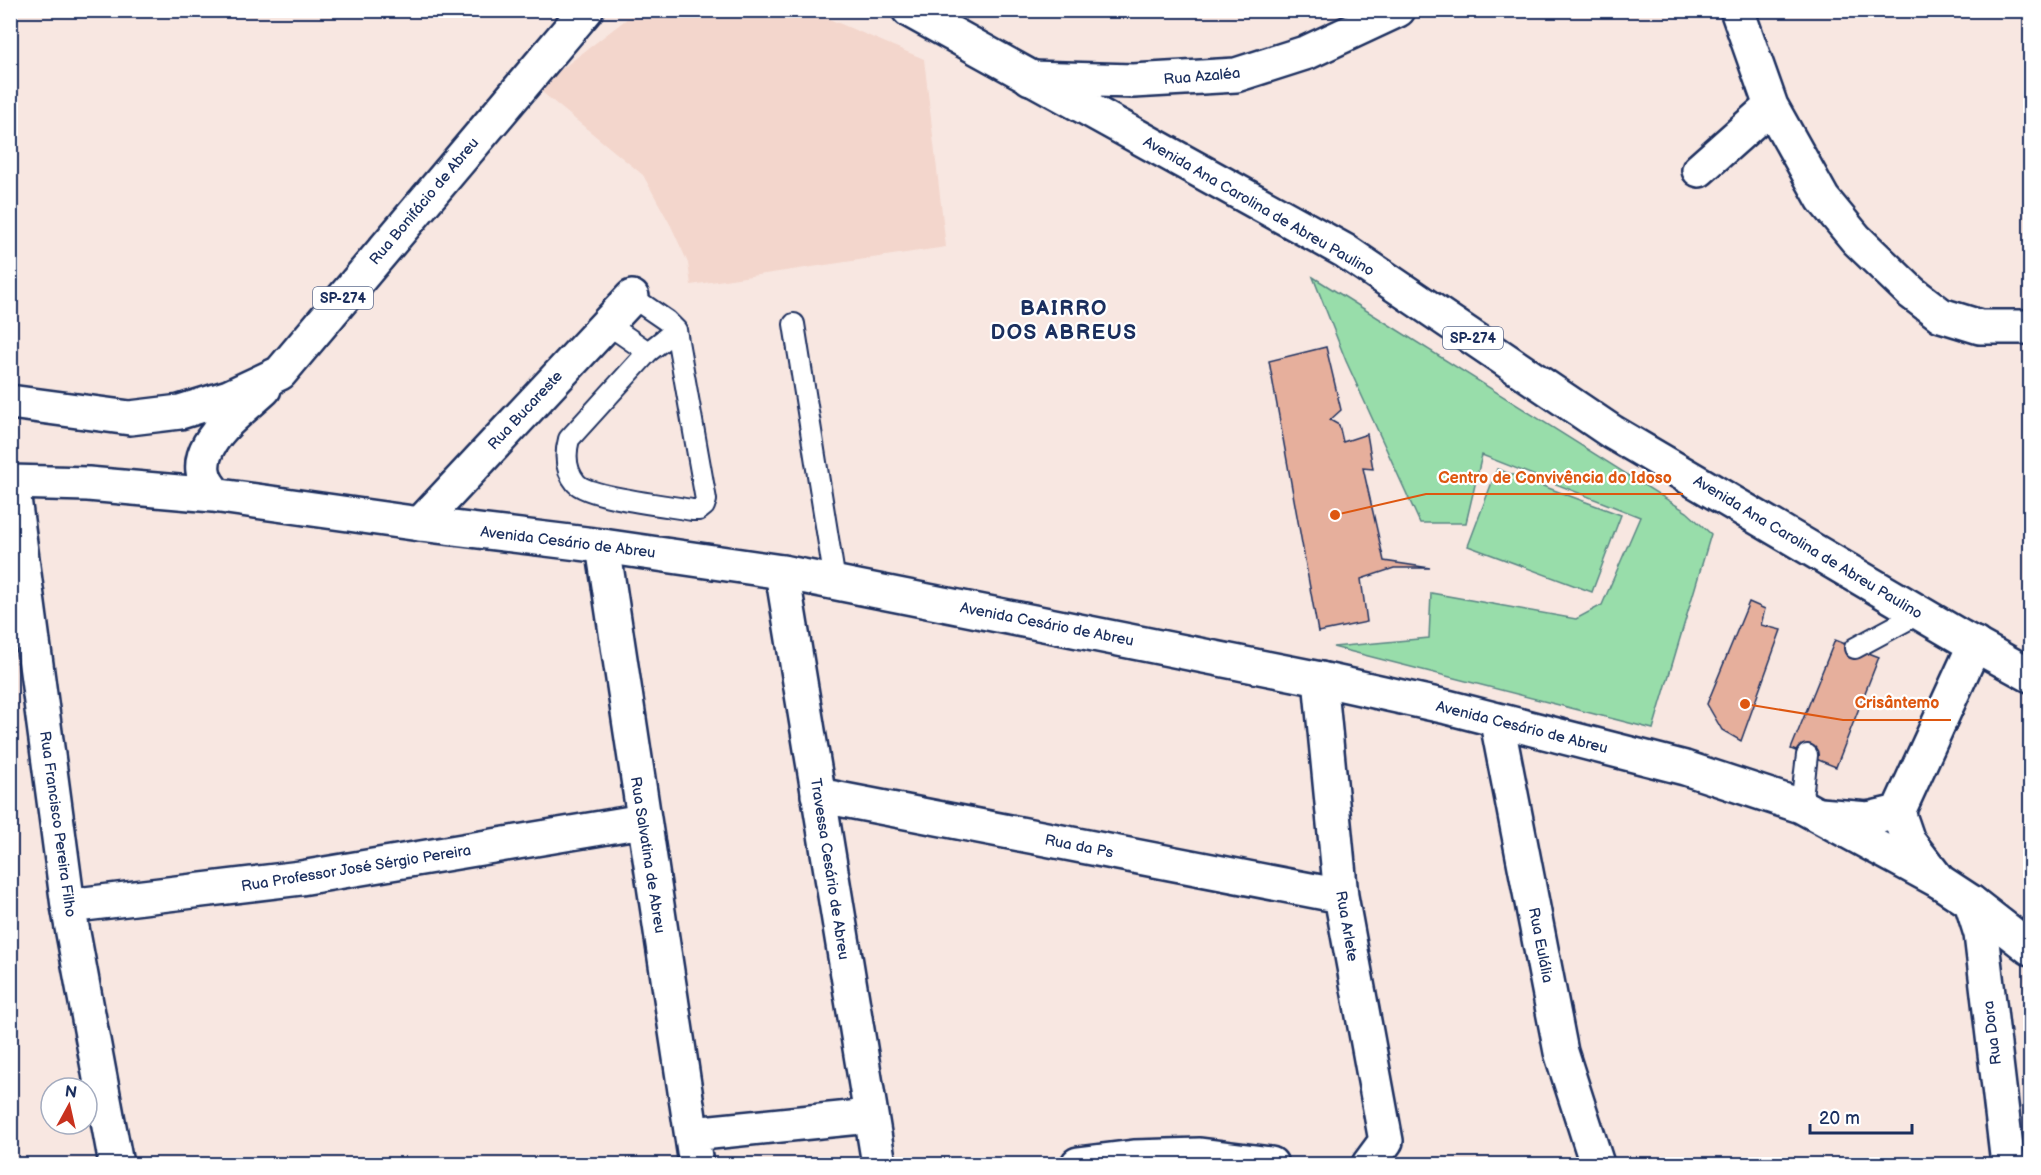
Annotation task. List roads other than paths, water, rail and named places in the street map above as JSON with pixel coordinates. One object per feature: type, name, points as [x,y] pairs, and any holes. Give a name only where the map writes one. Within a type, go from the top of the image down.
[{"type":"street","name":"Rua Bonifácio de Abreu","points":[[10,402],[130,418],[180,412],[229,397],[280,373],[586,10]]},
{"type":"street","name":"Avenida Ana Carolina de Abreu Paulino","points":[[909,10],[1345,251],[1612,432],[1920,613],[2031,675]]},
{"type":"street","name":"Rua Azaléa","points":[[1030,78],[1133,81],[1236,75],[1308,52],[1398,10]]},
{"type":"street","points":[[1737,10],[1770,106],[1823,200],[1856,239],[1912,293],[1941,315],[1980,327],[2031,327]]},
{"type":"street","points":[[1699,170],[1770,106]]},
{"type":"street","name":"Rua Bucareste","points":[[420,524],[632,297]]},
{"type":"street","points":[[217,495],[205,484],[203,472],[210,440],[280,373]]},
{"type":"street","name":"Avenida Cesário de Abreu","points":[[11,483],[88,484],[217,495],[420,524],[603,546],[782,573],[1320,679],[1447,707],[1497,722],[1685,768],[1811,810],[1939,881],[1971,902],[2031,948]]},
{"type":"street","name":"Rua Francisco Pereira Filho","points":[[11,483],[68,906],[116,1164]]},
{"type":"street","name":"Rua Salvatina de Abreu","points":[[603,546],[694,1149]]},
{"type":"street","name":"Travessa Cesário de Abreu","points":[[782,573],[879,1164]]},
{"type":"street","points":[[1939,881],[1908,841],[1899,813],[1975,644]]},
{"type":"street","name":"Rua Arlete","points":[[1320,679],[1341,896],[1386,1141],[1369,1164]]},
{"type":"street","name":"Rua Eulália","points":[[1497,722],[1562,1052],[1597,1164]]},
{"type":"street","name":"Rua da Ps","points":[[818,795],[1341,896]]},
{"type":"street","points":[[1811,810],[1869,819],[1899,813]]},
{"type":"street","name":"Rua Professor José Sérgio Pereira","points":[[68,906],[301,878],[643,821]]},
{"type":"street","name":"Rua Dora","points":[[1971,902],[1981,934],[2008,1164]]},
{"type":"street","points":[[694,1149],[870,1116]]},
{"type":"street","points":[[1078,1164],[1134,1157],[1200,1155],[1270,1164]]},
{"type":"lane","points":[[632,297],[668,321],[676,330],[706,500],[704,507],[699,510],[593,493],[577,484],[568,471],[565,453],[569,439],[648,352],[676,330]]},
{"type":"lane","points":[[606,323],[648,352]]},
{"type":"lane","points":[[794,324],[835,582]]},
{"type":"lane","points":[[1855,648],[1920,613]]},
{"type":"lane","points":[[1807,755],[1811,810]]},
{"type":"place","name":"Centro de Convivência do Idoso","points":[[1335,515]]},
{"type":"place","name":"Crisântemo","points":[[1745,704]]},
{"type":"district","name":"BAIRRO DOS ABREUS","points":[[1064,320]]}]
